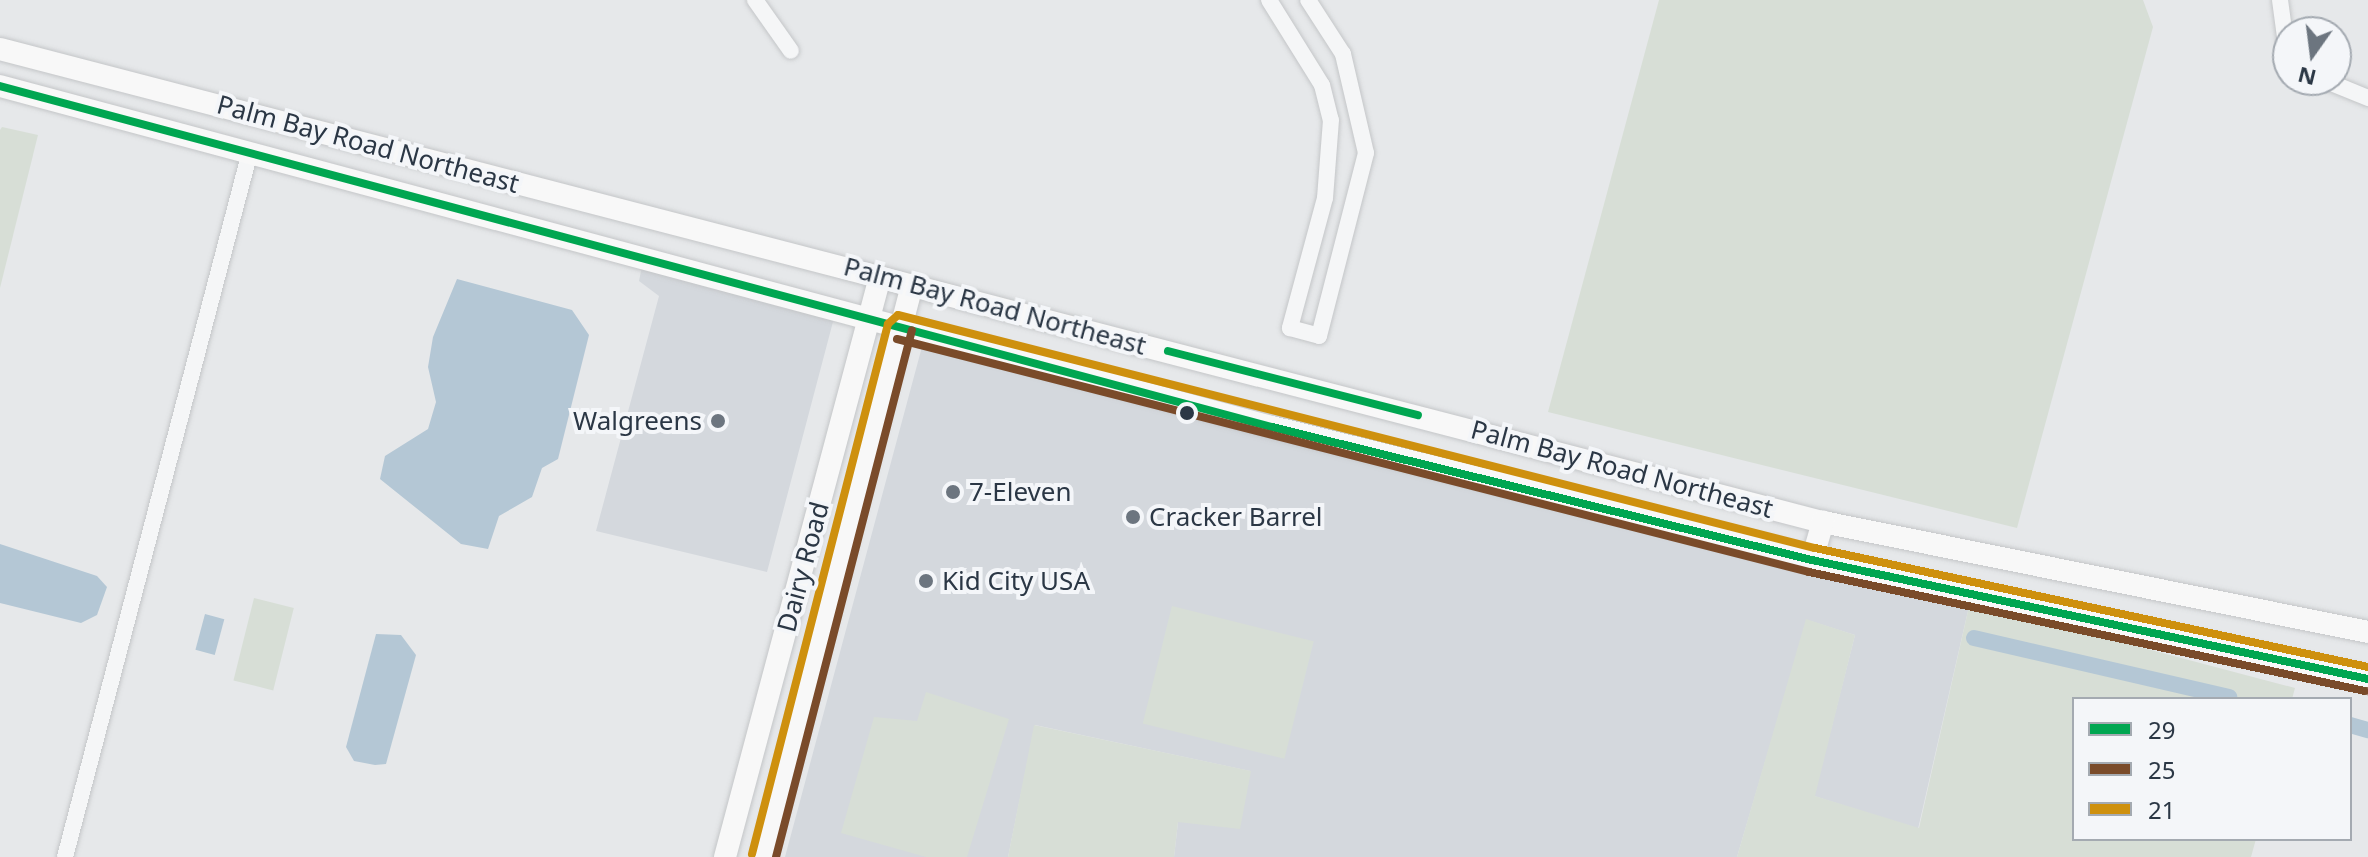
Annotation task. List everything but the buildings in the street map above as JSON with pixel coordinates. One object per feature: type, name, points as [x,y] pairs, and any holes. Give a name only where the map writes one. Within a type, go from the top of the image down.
[{"type":"main road","name":"Palm Bay Road Northeast","points":[[0,49],[1823,522],[2368,632]]},
{"type":"main road","name":"Palm Bay Road Northeast","points":[[0,86],[900,327],[1812,560],[2368,679]]},
{"type":"main road","points":[[250,152],[293,124]]},
{"type":"main road","name":"Dairy Road","points":[[726,857],[880,277]]},
{"type":"main road","name":"Dairy Road","points":[[764,857],[912,285]]},
{"type":"main road","points":[[1812,560],[1823,522]]},
{"type":"main road","points":[[736,820],[781,789]]},
{"type":"main road","points":[[726,857],[771,829]]},
{"type":"street","points":[[755,0],[791,51]]},
{"type":"street","points":[[1269,0],[1322,85],[1331,120],[1325,198],[1290,328],[1319,336],[1366,153],[1343,54],[1308,0]]},
{"type":"street","points":[[65,857],[250,152]]},
{"type":"shaded area","points":[[1659,0],[2143,0],[2153,27],[2017,528],[1548,412]]},
{"type":"shaded area","points":[[2,127],[38,135],[0,288],[0,130]]},
{"type":"shaded area","points":[[642,266],[834,318],[767,572],[596,531],[659,296],[639,281]]},
{"type":"shaded area","points":[[923,343],[1970,602],[1918,829],[1814,796],[1855,635],[1807,620],[1737,857],[1174,857],[1178,822],[1250,771],[1035,725],[1008,857],[785,857]]},
{"type":"shaded area","points":[[254,598],[294,608],[273,690],[233,680]]},
{"type":"shaded area","points":[[1970,602],[2295,688],[2293,697],[2072,697],[2072,841],[2255,841],[2251,857],[1737,857],[1806,619],[1855,635],[1815,796],[1919,828]]},
{"type":"shaded area","points":[[1172,606],[1314,641],[1284,759],[1143,723]]},
{"type":"shaded area","points":[[926,692],[1009,719],[967,857],[926,857],[841,833],[874,717],[917,721]]},
{"type":"shaded area","points":[[1034,725],[1251,771],[1240,829],[1178,822],[1174,857],[1008,857]]},
{"type":"water","points":[[457,279],[572,310],[589,335],[558,459],[542,468],[532,497],[499,516],[488,549],[461,544],[380,479],[385,456],[428,429],[436,402],[428,367],[433,337]]},
{"type":"water","points":[[0,544],[97,576],[107,587],[97,615],[81,623],[0,603]]},
{"type":"water","points":[[205,614],[224,619],[215,655],[195,650]]},
{"type":"water","points":[[376,634],[401,635],[416,655],[386,764],[375,765],[354,761],[346,747]]},
{"type":"waterway","points":[[1974,638],[2229,697]]},
{"type":"waterway","points":[[2352,726],[2368,730]]},
{"type":"transit line","name":"29","points":[[0,86],[1272,427],[1812,560],[2368,679]]},
{"type":"transit line","name":"21","points":[[752,854],[888,324],[898,315],[1815,548],[2368,667]]},
{"type":"transit line","name":"25","points":[[776,857],[912,330]]},
{"type":"transit line","name":"25","points":[[897,339],[1809,572],[2365,691]]},
{"type":"transit line","name":"29","points":[[1168,351],[1418,415]]},
{"type":"place","name":"Walgreens","points":[[718,421]]},
{"type":"place","name":"7-Eleven","points":[[953,492]]},
{"type":"place","name":"Cracker Barrel","points":[[1133,517]]},
{"type":"place","name":"Kid City USA","points":[[926,581]]}]
